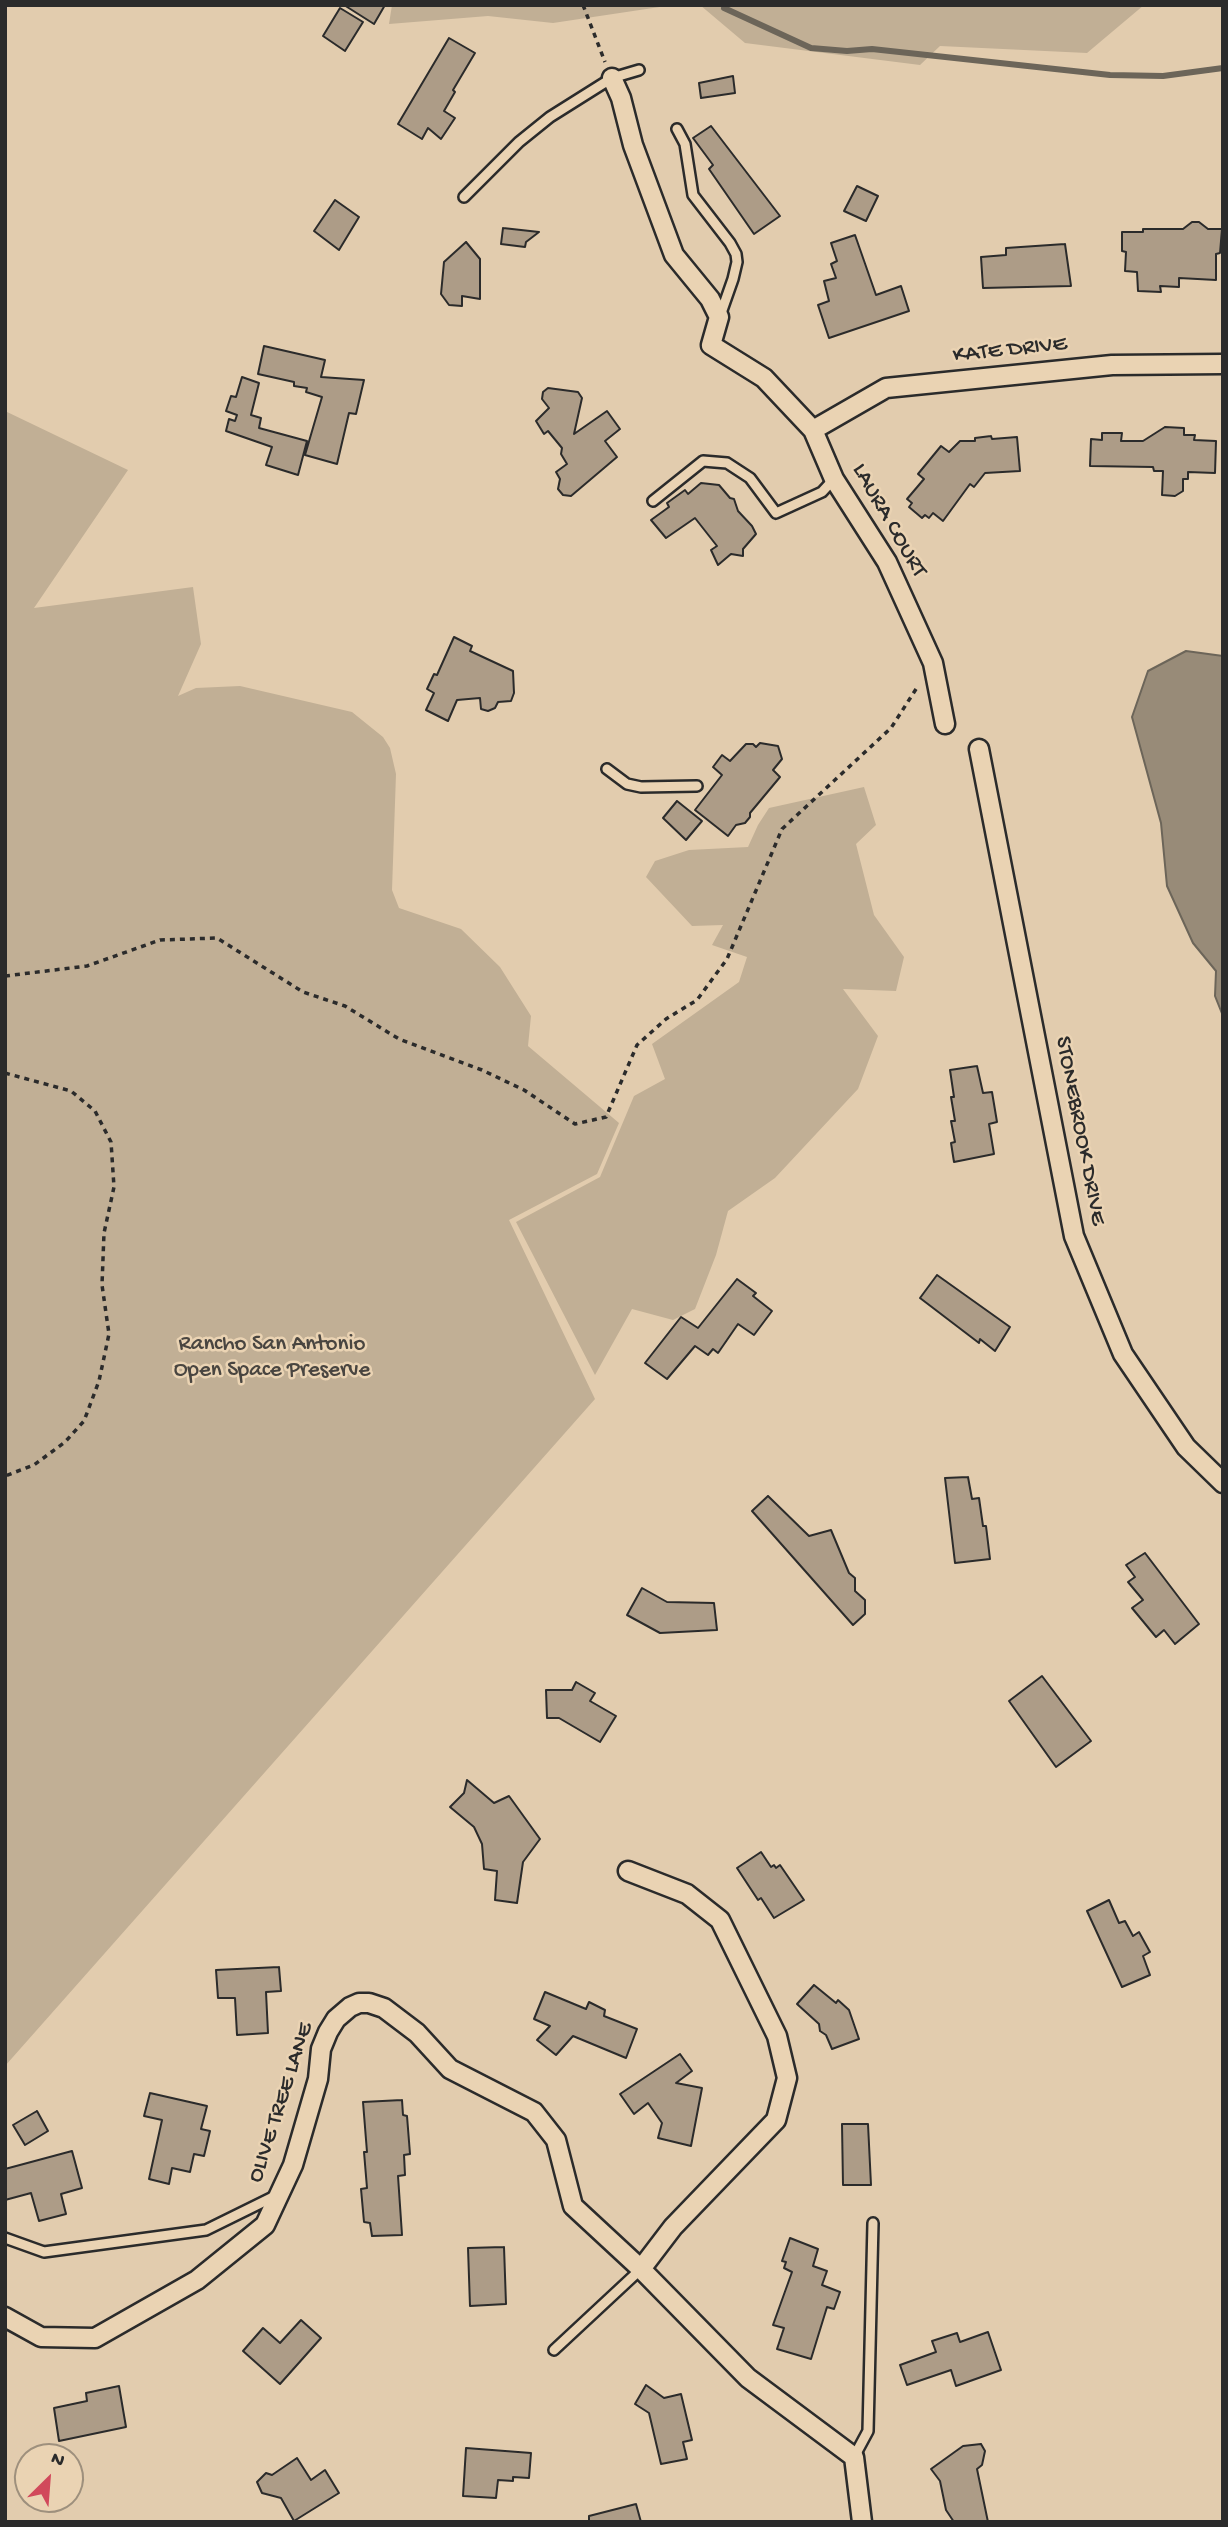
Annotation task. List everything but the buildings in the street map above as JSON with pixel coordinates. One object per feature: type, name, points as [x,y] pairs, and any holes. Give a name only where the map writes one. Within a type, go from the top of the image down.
[{"type":"street","points":[[612,78],[621,98],[633,145],[674,255],[710,299],[719,317]]},
{"type":"street","name":"LAURA COURT","points":[[719,317],[711,345],[764,378],[813,430],[834,480],[887,562],[933,663],[945,724]]},
{"type":"street","name":"KATE DRIVE","points":[[813,430],[886,388],[1112,365],[1223,364]]},
{"type":"street","name":"STONEBROOK DRIVE","points":[[979,749],[1074,1236],[1124,1354],[1186,1447],[1223,1483]]},
{"type":"street","points":[[628,1871],[687,1894],[720,1920],[778,2036],[787,2078],[776,2120],[673,2227],[642,2269]]},
{"type":"street","name":"OLIVE TREE LANE","points":[[5,2317],[41,2337],[95,2338],[197,2280],[265,2225],[293,2165],[318,2079],[321,2049],[328,2032],[335,2019],[350,2007],[369,2003],[384,2008],[417,2033],[450,2069],[534,2112],[556,2140],[573,2206],[642,2269],[748,2378],[854,2456]]},
{"type":"street","points":[[854,2456],[862,2522]]},
{"type":"lane","points":[[464,198],[519,142],[550,117],[612,78],[639,70]]},
{"type":"lane","points":[[677,129],[685,144],[693,195],[730,243],[737,262],[719,317]]},
{"type":"lane","points":[[653,501],[703,461],[727,463],[750,478],[776,513],[822,492],[834,480]]},
{"type":"lane","points":[[607,769],[627,784],[641,787],[697,786]]},
{"type":"lane","points":[[5,2238],[44,2252],[206,2230],[280,2193]]},
{"type":"lane","points":[[854,2456],[868,2431],[873,2222]]},
{"type":"lane","points":[[554,2350],[642,2269]]},
{"type":"path","points":[[583,5],[612,78]]},
{"type":"path","points":[[5,976],[87,967],[160,940],[217,938],[303,992],[345,1006],[399,1040],[482,1070],[524,1090],[575,1124],[606,1117],[637,1045],[666,1019],[697,1000],[727,959],[782,829],[891,728],[933,663]]},
{"type":"path","points":[[5,1073],[71,1091],[95,1111],[111,1142],[114,1187],[104,1233],[102,1285],[109,1334],[99,1381],[84,1421],[65,1442],[34,1465],[5,1476]]},
{"type":"green space","points":[[392,5],[673,5],[553,23],[488,16],[389,24]]},
{"type":"green space","points":[[700,5],[1144,5],[1087,53],[940,46],[920,65],[745,43]]},
{"type":"green space","name":"Rancho San Antonio Open Space Preserve","points":[[5,411],[128,470],[34,608],[193,587],[201,644],[178,696],[196,688],[240,686],[352,712],[383,737],[390,748],[396,774],[392,890],[399,908],[461,929],[500,967],[531,1016],[528,1046],[619,1123],[597,1174],[509,1220],[595,1399],[5,2066]]},
{"type":"green space","points":[[864,787],[876,825],[856,844],[874,915],[904,957],[896,991],[843,989],[878,1036],[858,1089],[775,1178],[728,1211],[716,1255],[695,1309],[673,1320],[632,1309],[595,1375],[516,1222],[600,1177],[634,1096],[665,1079],[652,1044],[739,982],[747,957],[712,945],[723,925],[692,926],[646,877],[655,861],[689,850],[748,847],[769,808]]},
{"type":"shaded area","points":[[1186,651],[1223,656],[1223,1016],[1215,996],[1216,971],[1193,943],[1167,886],[1161,823],[1132,717],[1148,671]]},
{"type":"waterway","points":[[724,8],[811,48],[847,51],[872,49],[1110,75],[1163,76],[1223,68]]}]
